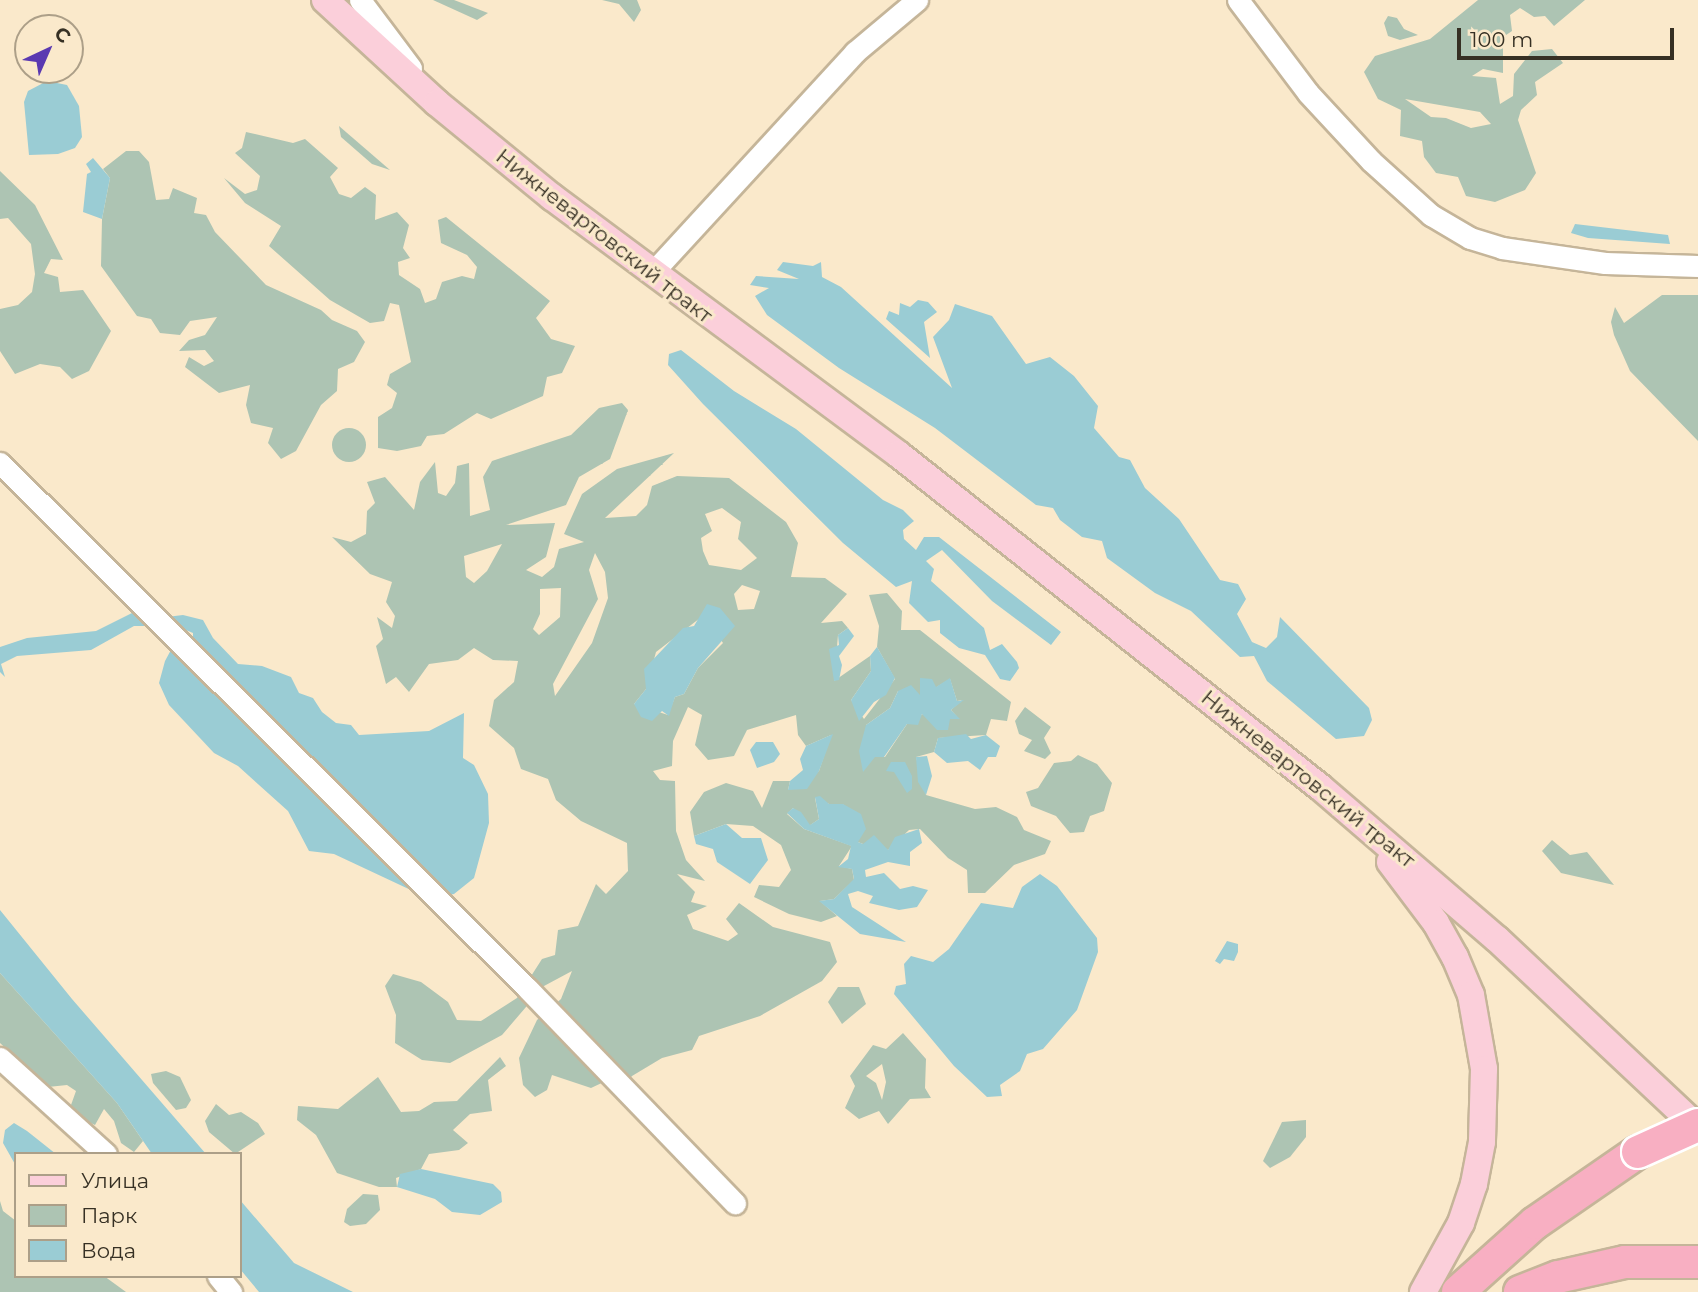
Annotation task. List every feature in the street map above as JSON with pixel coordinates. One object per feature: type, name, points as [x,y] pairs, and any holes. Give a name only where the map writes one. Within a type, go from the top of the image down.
[{"type":"highway","points":[[1458,1292],[1535,1223],[1638,1152],[1698,1126]]},
{"type":"highway","points":[[1520,1292],[1558,1277],[1625,1262],[1698,1262]]},
{"type":"main road","name":"Нижневартовский тракт","points":[[325,0],[437,103],[652,273],[898,454],[1284,758],[1486,930],[1698,1126]]},
{"type":"main road","name":"Нижневартовский тракт","points":[[898,454],[1075,573],[1330,773],[1508,926],[1698,1105]]},
{"type":"main road","points":[[1284,758],[1410,886],[1436,923],[1471,995],[1485,1069],[1482,1142],[1461,1223],[1423,1292]]},
{"type":"street","points":[[360,0],[437,103]]},
{"type":"street","points":[[652,273],[855,52],[917,0]]},
{"type":"street","points":[[1238,0],[1308,93],[1371,161],[1431,215],[1470,238],[1502,248],[1605,263],[1698,266]]},
{"type":"street","points":[[0,463],[528,989],[735,1203]]},
{"type":"street","points":[[0,1058],[104,1152]]},
{"type":"street","points":[[220,1278],[231,1292]]},
{"type":"green space","points":[[433,0],[454,0],[488,13],[477,20]]},
{"type":"green space","points":[[602,0],[637,0],[641,10],[634,22],[619,4]]},
{"type":"green space","points":[[1478,0],[1585,0],[1554,26],[1545,16],[1534,17],[1520,8],[1510,15],[1512,31],[1503,37],[1503,73],[1483,69],[1472,76],[1496,78],[1500,104],[1513,96],[1514,74],[1532,51],[1552,49],[1563,63],[1535,82],[1537,95],[1521,110],[1518,120],[1536,173],[1525,190],[1495,202],[1466,196],[1458,177],[1436,173],[1424,157],[1422,141],[1400,136],[1401,110],[1378,99],[1364,72],[1375,56],[1430,39]],"holes":[[[1405,99],[1480,112],[1491,124],[1471,128],[1446,118],[1431,117]]]},
{"type":"green space","points":[[1388,16],[1397,18],[1404,29],[1418,35],[1400,40],[1388,36],[1384,23]]},
{"type":"green space","points":[[339,126],[390,170],[372,164],[341,137]]},
{"type":"green space","points":[[246,132],[293,143],[305,139],[338,168],[330,177],[339,194],[351,198],[365,187],[376,195],[375,220],[397,212],[409,225],[403,248],[410,258],[398,262],[399,275],[420,289],[425,303],[436,299],[442,282],[462,276],[474,279],[477,267],[467,255],[441,243],[438,220],[446,217],[550,301],[536,318],[551,339],[575,346],[562,373],[547,377],[543,396],[491,419],[477,413],[444,434],[427,436],[421,446],[397,451],[378,448],[378,417],[392,408],[397,393],[387,385],[390,374],[411,362],[399,305],[390,303],[384,321],[370,323],[330,300],[269,246],[281,226],[245,203],[224,178],[245,194],[257,190],[260,176],[235,153],[242,148]]},
{"type":"green space","points":[[126,151],[139,151],[149,162],[156,200],[169,199],[173,188],[197,198],[194,213],[206,215],[215,232],[266,285],[321,310],[332,320],[357,331],[365,342],[354,362],[338,369],[337,391],[321,405],[296,451],[281,459],[268,443],[273,428],[251,423],[246,405],[250,385],[219,393],[185,367],[189,357],[204,366],[214,361],[205,350],[179,351],[189,340],[205,335],[217,317],[190,321],[180,335],[160,333],[151,319],[137,316],[101,266],[102,219],[110,178],[103,169]]},
{"type":"green space","points":[[0,171],[35,205],[63,260],[51,259],[44,273],[58,277],[60,292],[83,290],[111,331],[89,371],[72,379],[60,367],[40,364],[15,374],[0,351],[0,309],[18,305],[32,292],[35,274],[31,244],[8,218],[0,219]]},
{"type":"green space","points":[[1662,295],[1698,295],[1698,441],[1630,371],[1614,335],[1611,322],[1615,307],[1624,323]]},
{"type":"green space","points":[[622,403],[628,410],[610,459],[579,477],[566,505],[506,525],[555,523],[546,557],[526,570],[542,577],[554,567],[559,549],[584,542],[564,534],[582,494],[617,469],[674,453],[605,518],[636,516],[647,505],[652,486],[677,476],[729,478],[786,522],[798,543],[791,577],[825,578],[847,594],[821,623],[842,621],[848,628],[838,635],[834,681],[870,656],[871,671],[851,700],[864,719],[895,679],[877,647],[879,626],[869,595],[887,593],[902,611],[901,630],[920,630],[1011,702],[1007,721],[991,719],[986,735],[938,738],[934,752],[916,757],[926,795],[975,809],[996,807],[1017,817],[1024,830],[1051,841],[1045,854],[1014,865],[985,893],[968,893],[967,870],[948,858],[920,829],[909,830],[888,850],[863,844],[858,842],[843,804],[829,804],[815,798],[819,819],[809,826],[793,808],[787,814],[804,829],[852,846],[839,866],[852,869],[854,880],[834,899],[820,901],[837,916],[821,922],[789,914],[754,897],[759,885],[779,887],[791,870],[781,845],[753,826],[726,824],[694,836],[690,812],[704,792],[726,783],[753,791],[762,808],[773,781],[790,781],[788,790],[819,771],[831,735],[806,746],[798,735],[796,715],[747,730],[734,756],[708,760],[695,745],[702,715],[688,707],[673,741],[672,766],[653,771],[660,780],[675,781],[676,831],[686,860],[705,881],[677,874],[695,892],[691,902],[707,906],[687,915],[693,929],[728,941],[738,934],[726,919],[739,903],[773,927],[830,942],[837,962],[822,981],[760,1016],[699,1036],[692,1050],[662,1058],[632,1076],[620,1090],[608,1080],[591,1088],[552,1075],[547,1090],[535,1097],[523,1085],[519,1058],[537,1020],[561,999],[572,971],[544,986],[502,1035],[450,1063],[422,1060],[395,1043],[396,1015],[385,986],[393,974],[421,982],[448,1002],[457,1020],[481,1021],[517,998],[542,959],[555,955],[558,930],[578,926],[596,884],[606,894],[628,871],[627,843],[581,821],[556,800],[548,779],[521,769],[514,748],[489,726],[494,700],[514,682],[518,661],[493,660],[474,648],[458,660],[429,664],[409,692],[396,677],[386,684],[376,646],[383,639],[377,617],[392,628],[395,616],[386,602],[392,582],[370,574],[332,537],[351,542],[366,534],[367,511],[375,503],[367,482],[385,477],[414,510],[420,482],[435,462],[438,493],[446,496],[455,483],[457,466],[469,463],[470,516],[490,510],[483,477],[492,461],[571,435],[599,408]],"holes":[[[722,508],[741,522],[738,539],[757,558],[741,570],[709,565],[701,538],[712,531],[705,514]],[[502,544],[487,571],[474,583],[466,577],[464,556]],[[595,553],[605,572],[608,598],[592,643],[555,696],[553,684],[598,599],[589,570]],[[742,585],[760,591],[754,609],[738,610],[734,594]],[[561,588],[560,617],[539,635],[533,629],[540,614],[540,589]],[[704,615],[723,643],[698,668],[684,694],[675,697],[668,715],[634,704],[646,689],[656,652]],[[950,679],[957,701],[962,700],[951,710],[959,719],[923,714],[907,724],[885,757],[875,757],[866,725],[890,708],[898,691],[920,697]]]},
{"type":"green space","points":[[349,428],[361,433],[366,445],[361,457],[349,462],[337,457],[332,445],[337,433]]},
{"type":"green space","points":[[1025,707],[1051,727],[1044,738],[1051,753],[1045,759],[1024,751],[1032,740],[1019,734],[1015,721]]},
{"type":"green space","points":[[1078,755],[1097,764],[1112,783],[1104,811],[1090,816],[1084,832],[1070,833],[1056,816],[1031,806],[1026,792],[1038,788],[1054,763],[1071,761]]},
{"type":"green space","points":[[1552,840],[1570,855],[1587,852],[1614,885],[1561,873],[1542,851]]},
{"type":"green space","points":[[0,973],[117,1103],[143,1141],[134,1152],[121,1143],[114,1121],[104,1109],[95,1125],[82,1119],[71,1105],[76,1091],[67,1085],[48,1087],[0,1043]]},
{"type":"green space","points":[[838,987],[859,987],[866,1004],[842,1024],[828,1002]]},
{"type":"green space","points":[[903,1033],[926,1059],[925,1088],[931,1098],[910,1099],[888,1124],[879,1111],[859,1119],[845,1108],[855,1086],[850,1076],[873,1045],[886,1049]],"holes":[[[882,1064],[886,1082],[882,1100],[876,1083],[866,1076]]]},
{"type":"green space","points":[[500,1057],[506,1066],[488,1080],[492,1111],[470,1114],[453,1130],[468,1143],[459,1150],[429,1154],[421,1169],[396,1178],[397,1187],[379,1187],[337,1173],[316,1135],[297,1120],[298,1106],[338,1109],[378,1077],[401,1112],[419,1111],[434,1102],[457,1101]]},
{"type":"green space","points":[[166,1071],[180,1077],[191,1100],[186,1108],[176,1110],[153,1083],[151,1074]]},
{"type":"green space","points":[[216,1104],[229,1115],[241,1112],[258,1123],[265,1134],[238,1152],[233,1152],[209,1132],[205,1121]]},
{"type":"green space","points":[[1306,1120],[1306,1137],[1290,1157],[1270,1168],[1263,1161],[1282,1122]]},
{"type":"green space","points":[[363,1194],[378,1195],[380,1210],[366,1224],[350,1226],[344,1222],[347,1209]]},
{"type":"green space","points":[[0,1201],[3,1211],[14,1219],[14,1278],[107,1278],[126,1292],[0,1292]]},
{"type":"water","points":[[41,84],[67,85],[79,106],[82,137],[75,148],[58,154],[29,155],[24,102],[28,91]]},
{"type":"water","points":[[93,158],[110,178],[102,219],[83,212],[87,174],[91,172],[86,164]]},
{"type":"water","points":[[1575,224],[1668,235],[1670,244],[1588,238],[1571,233]]},
{"type":"water","points":[[783,262],[813,266],[821,262],[822,277],[841,287],[952,388],[933,337],[949,320],[955,304],[992,316],[1026,364],[1050,357],[1074,376],[1098,406],[1094,428],[1119,457],[1130,460],[1145,488],[1179,519],[1220,580],[1238,584],[1246,599],[1237,614],[1252,642],[1266,648],[1277,637],[1280,617],[1369,708],[1372,720],[1364,736],[1336,739],[1267,681],[1254,656],[1240,657],[1191,611],[1155,593],[1107,558],[1102,541],[1082,537],[1060,520],[1053,508],[1036,505],[935,428],[839,368],[767,315],[755,296],[769,288],[750,285],[756,276],[799,279],[777,270]]},
{"type":"water","points":[[918,300],[928,302],[937,312],[924,322],[930,358],[886,319],[889,311],[899,315],[900,303],[910,307]]},
{"type":"water","points":[[681,350],[734,391],[796,429],[883,500],[903,510],[914,521],[903,530],[904,539],[916,550],[924,537],[939,537],[1061,632],[1051,645],[992,601],[942,550],[926,561],[934,569],[931,581],[984,628],[990,650],[1002,644],[1019,668],[1010,681],[1000,679],[985,655],[959,648],[940,633],[940,620],[928,622],[909,603],[912,581],[896,587],[843,543],[703,404],[668,365],[669,354]]},
{"type":"water","points":[[707,604],[720,608],[735,626],[698,668],[684,694],[675,697],[669,716],[662,711],[652,721],[641,717],[634,704],[646,689],[644,669],[683,628],[694,626]]},
{"type":"water","points":[[132,613],[150,619],[183,615],[203,620],[213,638],[238,664],[262,666],[291,677],[299,693],[313,698],[322,712],[336,723],[351,725],[359,735],[429,731],[464,713],[463,758],[474,765],[488,794],[489,823],[474,878],[454,894],[430,899],[334,854],[309,851],[288,811],[238,766],[214,753],[169,705],[159,683],[165,661],[172,648],[193,648],[193,633],[176,626],[134,626],[91,650],[17,656],[1,664],[5,677],[0,672],[0,647],[27,638],[96,631]]},
{"type":"water","points":[[848,628],[854,636],[839,656],[842,665],[839,680],[834,681],[829,649],[839,645],[838,635]]},
{"type":"water","points":[[877,647],[895,678],[886,695],[874,702],[859,721],[851,700],[871,671],[870,656]]},
{"type":"water","points":[[920,678],[932,679],[936,687],[950,678],[957,701],[964,700],[951,710],[960,719],[950,719],[948,730],[937,730],[922,714],[918,725],[907,724],[884,757],[875,757],[863,772],[859,751],[866,725],[890,708],[898,691],[911,685],[920,695]]},
{"type":"water","points":[[833,734],[819,771],[807,789],[788,790],[790,781],[803,770],[800,759],[806,746]]},
{"type":"water","points":[[966,734],[971,739],[986,735],[1000,746],[996,757],[988,757],[980,770],[968,761],[947,763],[934,752],[938,738]]},
{"type":"water","points":[[756,742],[773,742],[780,754],[774,762],[757,768],[750,750]]},
{"type":"water","points":[[927,756],[932,776],[926,795],[918,782],[916,757]]},
{"type":"water","points":[[891,762],[905,762],[912,776],[912,789],[907,793],[894,772],[886,771]]},
{"type":"water","points":[[820,796],[829,804],[843,804],[861,814],[866,829],[858,842],[863,844],[874,835],[888,850],[895,837],[919,829],[922,843],[910,852],[910,866],[888,862],[865,870],[866,877],[884,873],[900,889],[913,886],[928,890],[917,907],[899,910],[869,903],[873,896],[858,891],[848,894],[852,907],[906,942],[860,934],[819,901],[834,899],[854,879],[852,869],[838,867],[848,859],[851,846],[804,829],[787,813],[793,808],[801,812],[810,825],[819,819],[815,797]]},
{"type":"water","points":[[726,824],[742,838],[761,838],[768,860],[750,884],[717,862],[713,849],[696,844],[694,836]]},
{"type":"water","points":[[1040,874],[1057,886],[1097,938],[1098,952],[1077,1010],[1043,1049],[1027,1054],[1020,1071],[1000,1085],[1002,1096],[987,1097],[954,1066],[894,994],[896,986],[906,984],[904,964],[911,956],[933,962],[949,949],[981,903],[1013,908],[1022,887]]},
{"type":"water","points":[[0,910],[72,999],[204,1152],[151,1152],[117,1103],[0,973]]},
{"type":"water","points":[[1227,941],[1238,944],[1238,952],[1234,961],[1224,959],[1220,964],[1215,961]]},
{"type":"water","points":[[14,1123],[53,1152],[14,1152],[14,1162],[3,1143],[5,1130]]},
{"type":"water","points":[[421,1169],[493,1184],[501,1192],[502,1202],[480,1215],[452,1212],[435,1199],[397,1187],[400,1174]]},
{"type":"water","points":[[242,1202],[294,1263],[353,1292],[259,1292],[242,1271]]}]
